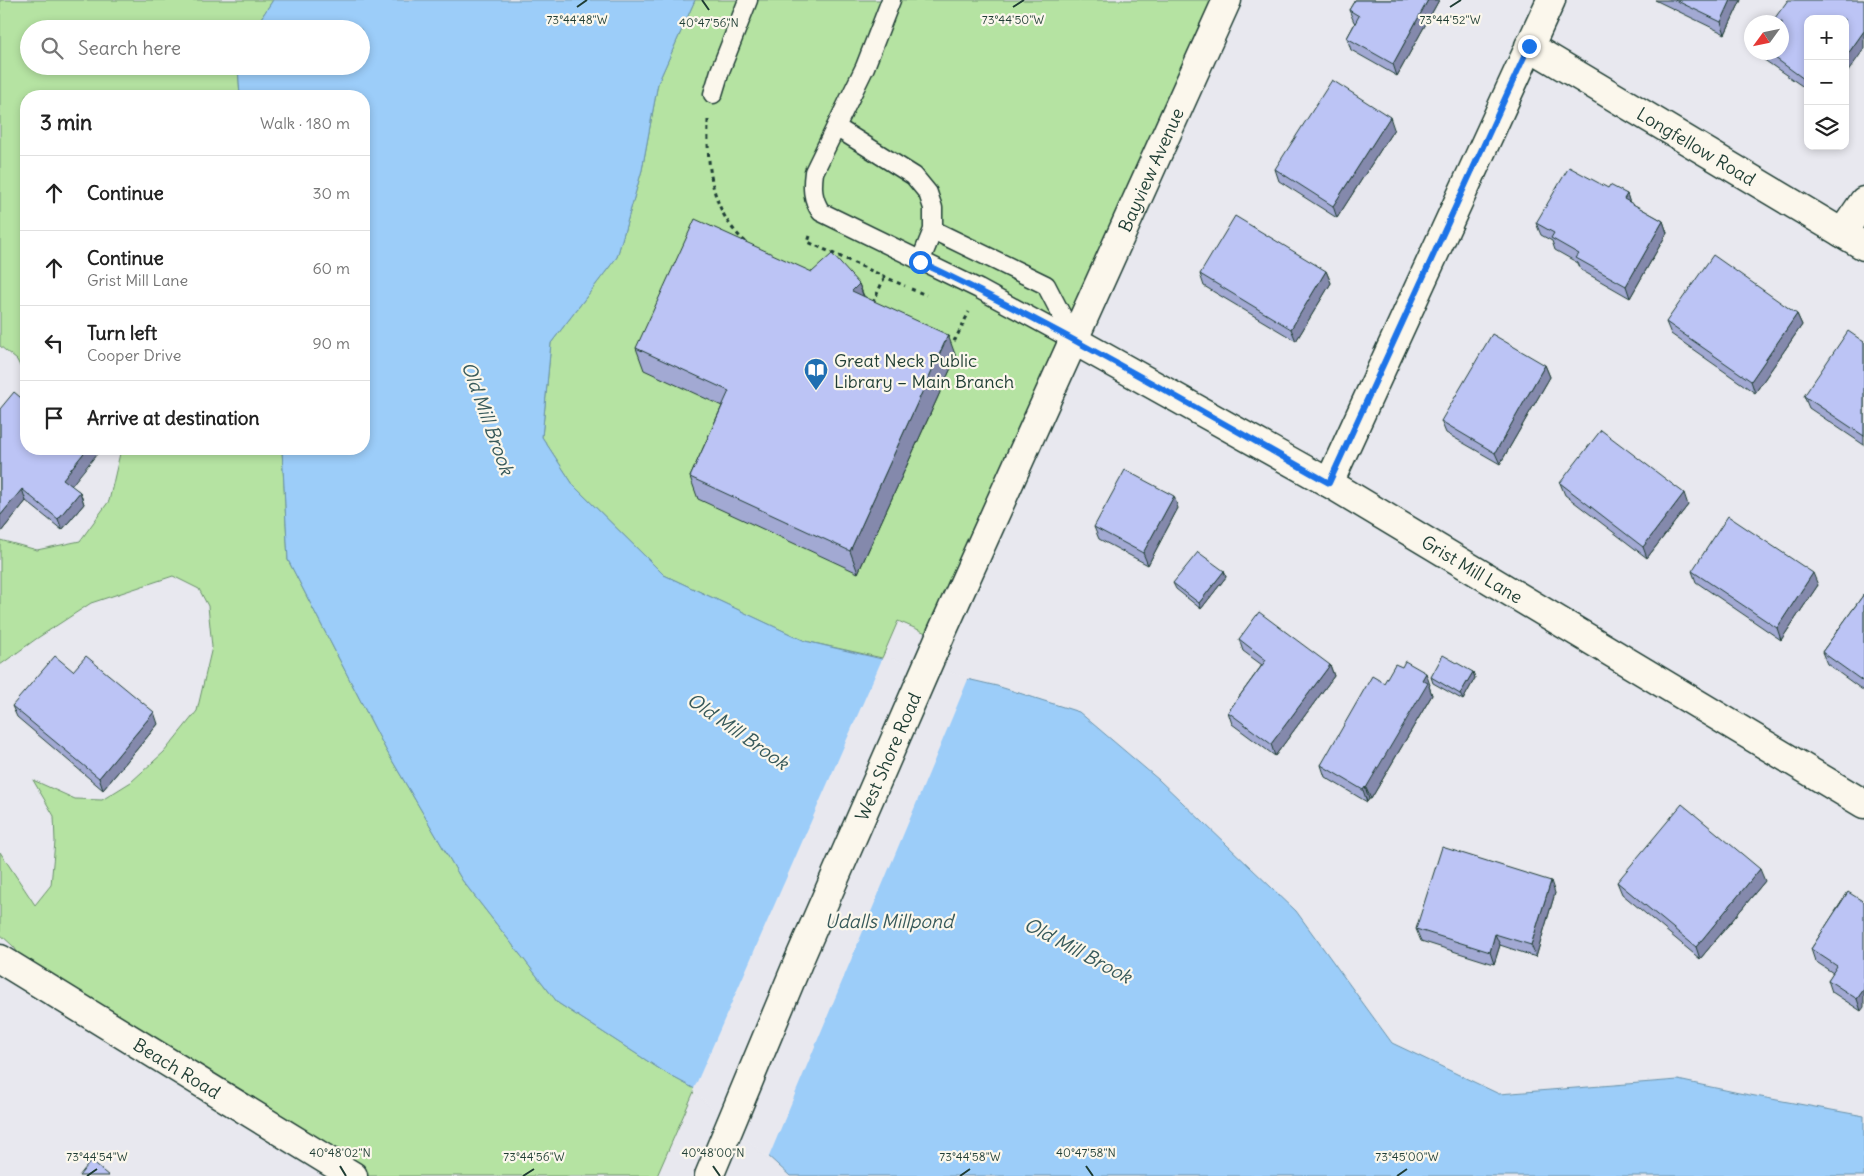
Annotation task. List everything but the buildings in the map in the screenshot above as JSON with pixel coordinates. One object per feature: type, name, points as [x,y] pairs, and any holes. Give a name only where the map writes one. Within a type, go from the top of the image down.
[{"type":"street","name":"Bayview Avenue","points":[[1075,341],[1227,0]]},
{"type":"street","points":[[1329,483],[1551,0]]},
{"type":"street","name":"Longfellow Road","points":[[1529,46],[1853,240]]},
{"type":"street","points":[[1853,240],[1864,201]]},
{"type":"street","name":"Grist Mill Lane","points":[[1075,341],[1329,483],[1864,804]]},
{"type":"street","name":"West Shore Road","points":[[709,1176],[803,951],[941,634],[1075,341]]},
{"type":"street","name":"Beach Road","points":[[0,959],[353,1176]]},
{"type":"lane","points":[[713,94],[748,0]]},
{"type":"lane","points":[[891,0],[865,67],[814,172],[812,188],[815,203],[820,212],[979,289],[1075,341]]},
{"type":"lane","points":[[836,127],[914,176],[928,193],[933,208],[933,230],[920,262]]},
{"type":"lane","points":[[933,230],[1046,285],[1075,341]]},
{"type":"path","points":[[713,94],[709,116],[707,148],[710,180],[718,204],[730,224],[753,247]]},
{"type":"path","points":[[873,303],[881,285]]},
{"type":"path","points":[[939,333],[955,340],[979,289]]},
{"type":"path","points":[[866,300],[881,306]]},
{"type":"green space","points":[[0,0],[273,0],[260,20],[20,20],[20,75],[239,75],[240,90],[20,90],[20,366],[17,360],[0,346]]},
{"type":"green space","points":[[695,0],[1226,0],[940,639],[898,621],[882,658],[805,641],[664,575],[574,486],[542,437],[551,343],[617,257],[642,170],[658,83]]},
{"type":"green space","points":[[120,455],[282,455],[288,560],[386,750],[462,880],[558,1003],[669,1075],[695,1089],[657,1176],[353,1176],[37,982],[14,947],[0,934],[0,852],[35,905],[51,885],[55,842],[54,816],[33,780],[75,799],[102,800],[131,782],[164,752],[197,711],[212,647],[208,606],[199,589],[173,576],[91,603],[0,665],[0,540],[37,550],[80,541],[109,501]]},
{"type":"water","name":"Udalls Millpond","points":[[273,0],[695,0],[658,83],[642,170],[617,257],[551,343],[542,437],[574,486],[664,575],[805,641],[997,686],[1079,712],[1159,780],[1296,911],[1392,1043],[1499,1094],[1678,1080],[1864,1116],[1864,1176],[790,1176],[695,1089],[669,1075],[558,1003],[462,880],[386,750],[288,560],[282,455],[370,455],[370,90],[240,90],[239,75],[370,75],[370,20],[260,20]]},
{"type":"pier","points":[[883,657],[969,677],[768,1159],[693,1091]]},
{"type":"place","name":"Great Neck Public Library – Main Branch","points":[[816,391]]},
{"type":"route","points":[[920,262],[979,289],[1329,483],[1529,46]]},
{"type":"water label","name":"Old Mill Brook","points":[[488,418]]},
{"type":"water label","name":"Old Mill Brook","points":[[738,731]]},
{"type":"water label","name":"Old Mill Brook","points":[[1078,950]]}]
